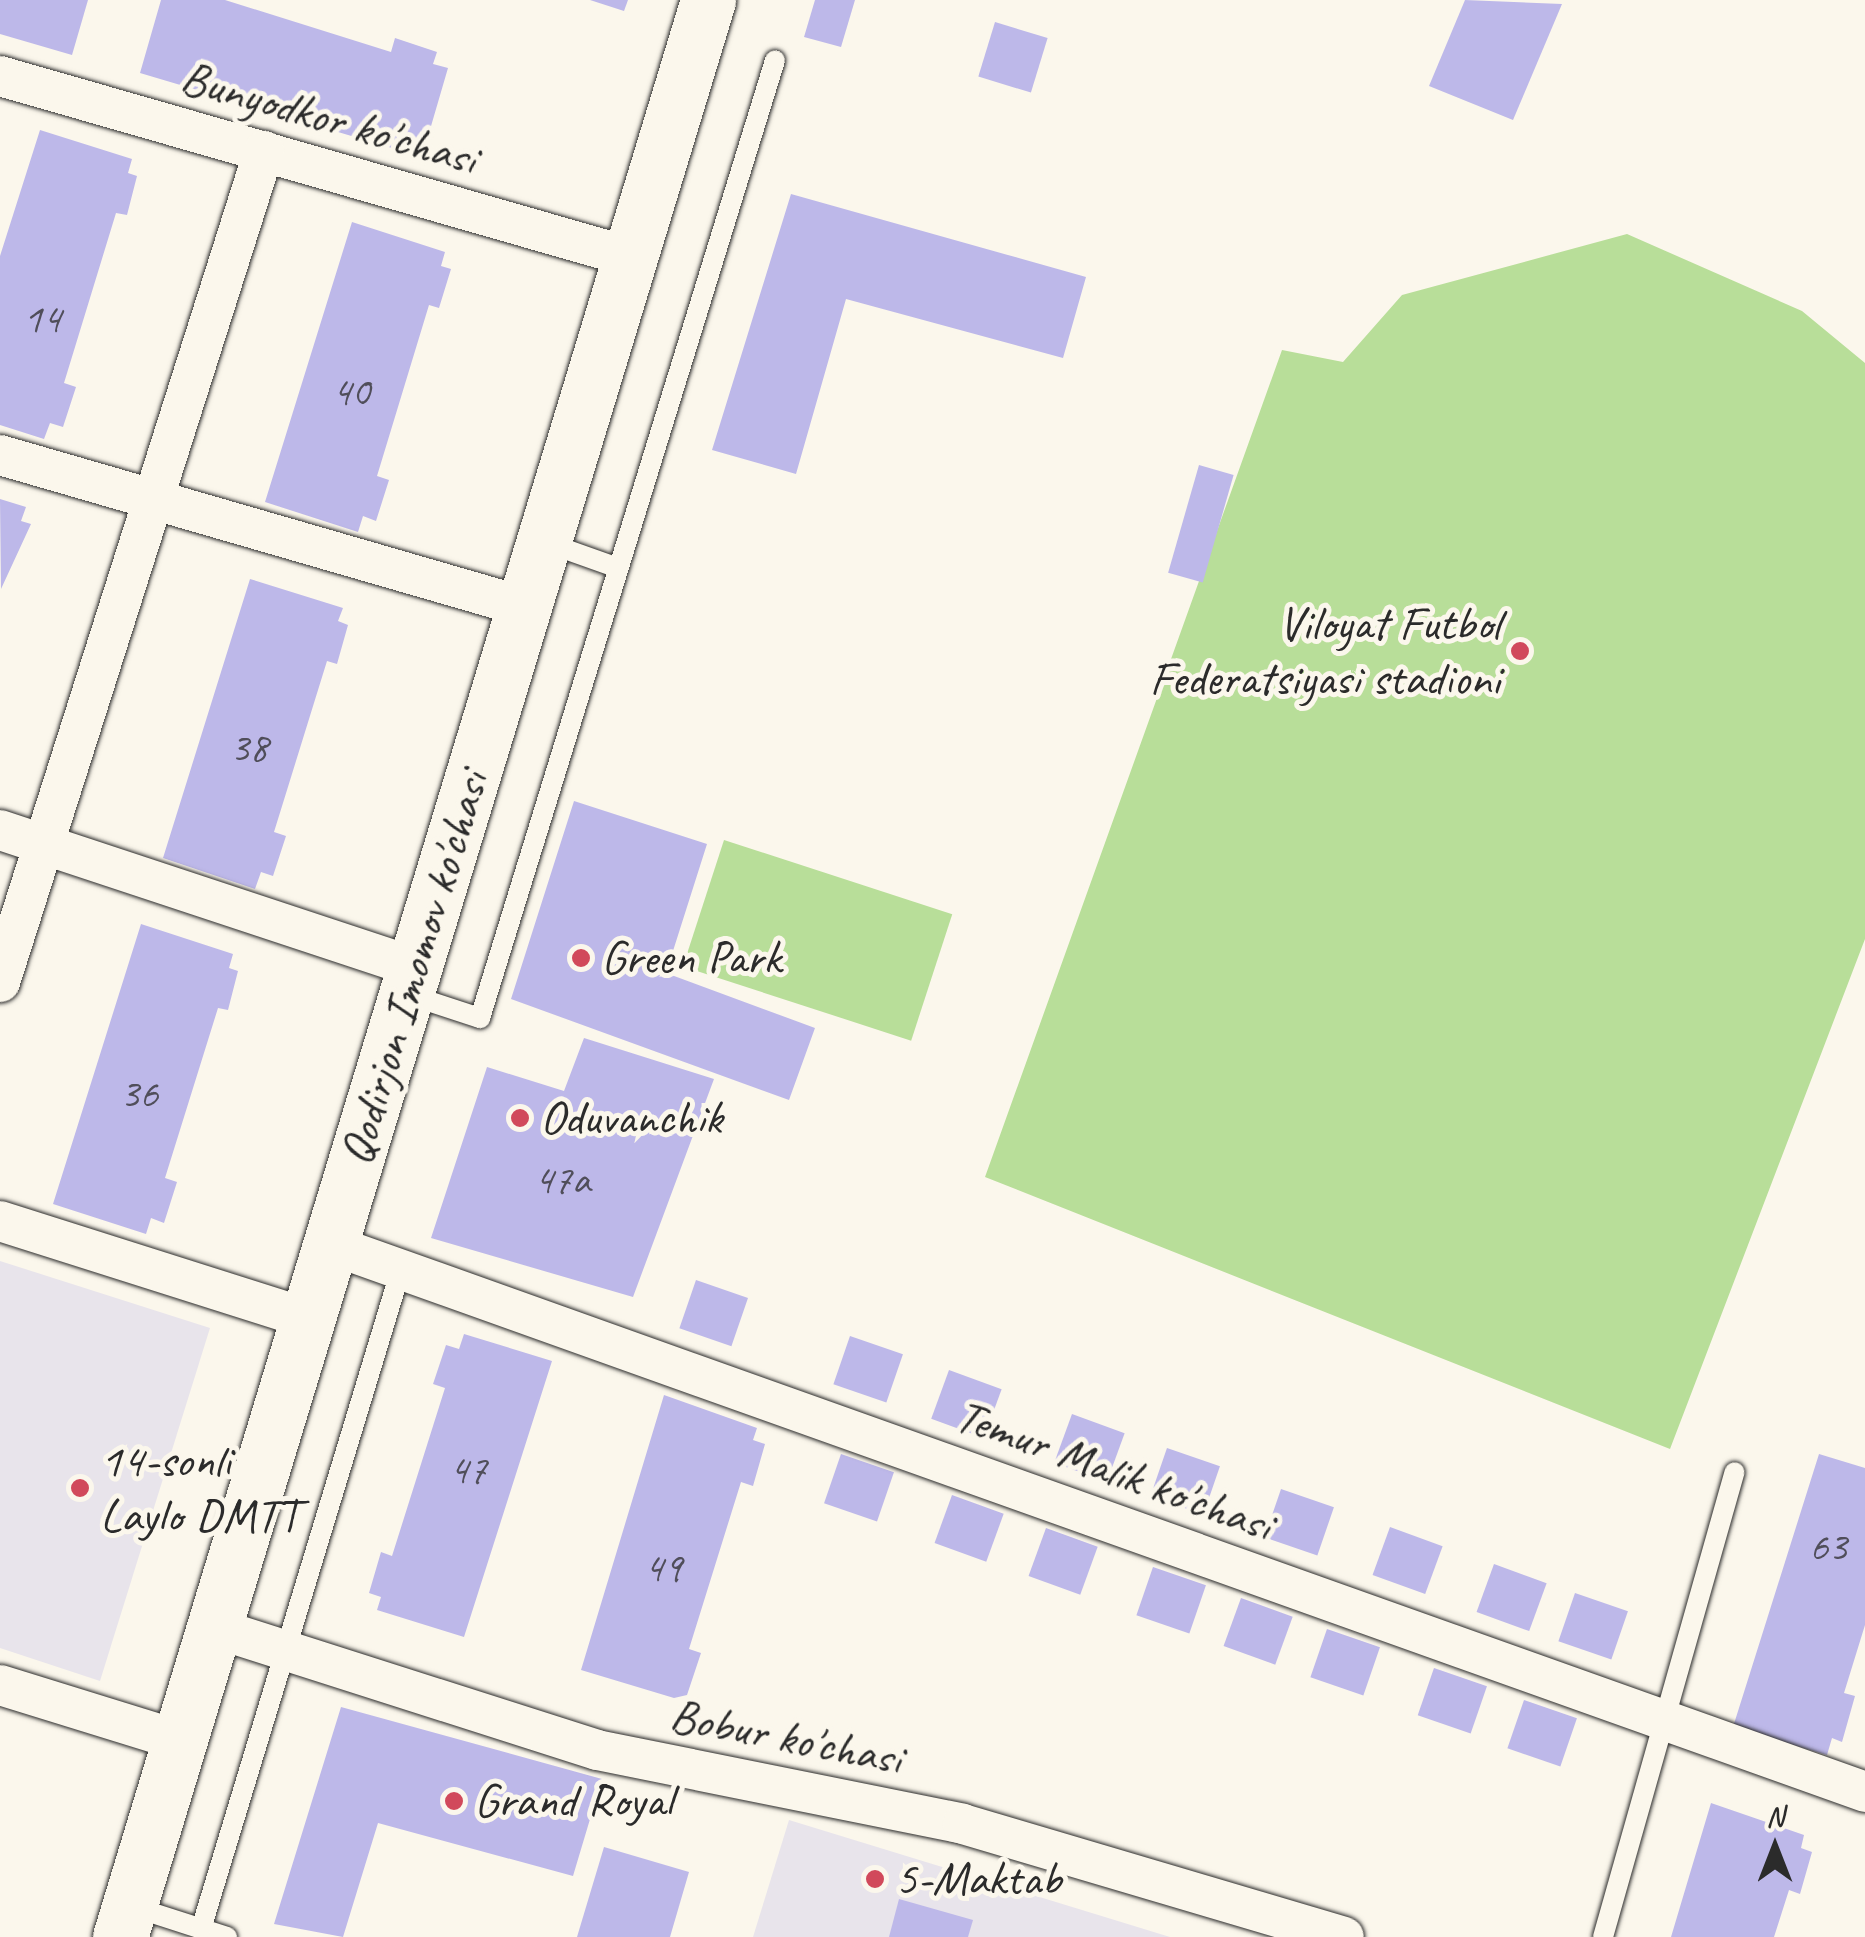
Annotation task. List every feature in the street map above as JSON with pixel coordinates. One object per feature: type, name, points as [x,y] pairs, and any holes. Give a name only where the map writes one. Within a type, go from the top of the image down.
[{"type":"street","name":"Qodirjon Imomov ko'chasi","points":[[125,1921],[708,0]]},
{"type":"street","name":"Bunyodkor ko'chasi","points":[[0,76],[630,258]]},
{"type":"street","points":[[0,982],[264,151]]},
{"type":"street","points":[[0,455],[526,607]]},
{"type":"street","points":[[0,830],[410,980]]},
{"type":"street","points":[[0,1220],[306,1318]]},
{"type":"street","name":"Temur Malik ko'chasi","points":[[329,1244],[1865,1792]]},
{"type":"street","name":"Bobur ko'chasi","points":[[212,1627],[597,1750],[964,1824],[1344,1937]]},
{"type":"street","points":[[0,1685],[178,1740]]},
{"type":"lane","points":[[410,980],[480,1018],[775,60]]},
{"type":"lane","points":[[545,542],[618,568]]},
{"type":"lane","points":[[201,1929],[401,1270]]},
{"type":"lane","points":[[1603,1937],[1661,1719],[1734,1472]]},
{"type":"lane","points":[[125,1921],[201,1929],[227,1937]]},
{"type":"shaded area","name":"14-sonli Laylo DMTT","points":[[0,1261],[210,1328],[100,1681],[0,1648]]},
{"type":"shaded area","name":"5-Maktab","points":[[789,1820],[1170,1937],[753,1937]]},
{"type":"green space","name":"Viloyat Futbol Federatsiyasi stadioni","points":[[1627,234],[1802,311],[1865,363],[1865,939],[1670,1449],[985,1177],[1282,350],[1343,362],[1402,295]]},
{"type":"green space","points":[[724,840],[952,914],[911,1041],[683,966]]},
{"type":"building","points":[[0,0],[88,0],[72,55],[0,34]]},
{"type":"building","points":[[161,0],[225,0],[391,52],[395,38],[437,52],[433,64],[448,68],[422,157],[140,73]]},
{"type":"building","points":[[590,0],[628,0],[624,11]]},
{"type":"building","points":[[815,0],[855,0],[841,47],[804,37]]},
{"type":"building","points":[[1465,0],[1562,4],[1513,120],[1429,86]]},
{"type":"building","points":[[995,22],[1048,38],[1031,93],[978,77]]},
{"type":"building","points":[[40,130],[132,159],[128,173],[137,176],[127,215],[116,213],[64,383],[76,387],[63,427],[50,423],[44,439],[0,425],[0,256]]},
{"type":"building","points":[[791,194],[1086,277],[1063,358],[846,299],[796,474],[712,450]]},
{"type":"building","points":[[352,222],[445,252],[441,266],[451,269],[439,308],[429,305],[377,476],[389,480],[376,521],[363,516],[358,532],[265,502]]},
{"type":"building","points":[[1199,465],[1234,475],[1203,583],[1168,573]]},
{"type":"building","points":[[0,499],[26,507],[21,521],[31,524],[1,589]]},
{"type":"building","points":[[250,579],[343,608],[338,621],[348,625],[337,664],[327,661],[274,832],[286,836],[273,876],[261,872],[255,889],[163,858]]},
{"type":"building","points":[[574,801],[707,844],[666,973],[815,1028],[789,1100],[511,999]]},
{"type":"building","points":[[141,924],[233,954],[229,968],[238,971],[228,1010],[218,1008],[165,1178],[177,1182],[164,1223],[151,1218],[146,1234],[53,1204]]},
{"type":"building","points":[[584,1038],[714,1079],[633,1297],[431,1238],[487,1067],[564,1091]]},
{"type":"building","points":[[696,1280],[748,1298],[731,1346],[679,1328]]},
{"type":"building","points":[[464,1334],[552,1361],[464,1637],[377,1610],[381,1597],[369,1593],[381,1552],[392,1556],[445,1388],[433,1384],[446,1345],[459,1349]]},
{"type":"building","points":[[850,1336],[903,1354],[886,1402],[833,1384]]},
{"type":"building","points":[[949,1370],[1002,1389],[984,1438],[931,1419]]},
{"type":"building","points":[[664,1395],[757,1428],[753,1440],[765,1444],[753,1486],[741,1482],[689,1649],[701,1653],[687,1695],[674,1698],[581,1670]]},
{"type":"building","points":[[1072,1414],[1125,1433],[1107,1482],[1054,1463]]},
{"type":"building","points":[[1167,1448],[1220,1466],[1203,1514],[1150,1496]]},
{"type":"building","points":[[841,1454],[894,1472],[877,1521],[824,1503]]},
{"type":"building","points":[[1819,1454],[1865,1468],[1865,1625],[1844,1693],[1855,1696],[1842,1742],[1832,1738],[1827,1755],[1733,1727]]},
{"type":"building","points":[[1281,1489],[1334,1507],[1317,1555],[1264,1537]]},
{"type":"building","points":[[952,1495],[1004,1514],[986,1562],[935,1543]]},
{"type":"building","points":[[1390,1527],[1443,1546],[1425,1594],[1373,1575]]},
{"type":"building","points":[[1046,1528],[1098,1547],[1080,1595],[1029,1576]]},
{"type":"building","points":[[1494,1564],[1547,1583],[1529,1631],[1477,1612]]},
{"type":"building","points":[[1153,1567],[1206,1585],[1189,1633],[1136,1615]]},
{"type":"building","points":[[1575,1593],[1628,1611],[1611,1659],[1558,1641]]},
{"type":"building","points":[[1241,1598],[1293,1617],[1275,1665],[1224,1646]]},
{"type":"building","points":[[1327,1629],[1380,1647],[1363,1695],[1310,1677]]},
{"type":"building","points":[[1434,1668],[1487,1686],[1471,1734],[1418,1715]]},
{"type":"building","points":[[1524,1700],[1577,1718],[1560,1766],[1507,1748]]},
{"type":"building","name":"Grand Royal","points":[[341,1707],[602,1779],[573,1876],[378,1823],[343,1937],[274,1924]]},
{"type":"building","points":[[1711,1803],[1804,1835],[1801,1848],[1812,1852],[1800,1894],[1789,1890],[1774,1937],[1671,1937]]},
{"type":"building","points":[[604,1847],[689,1872],[670,1937],[577,1937]]},
{"type":"building","points":[[899,1899],[973,1920],[968,1937],[889,1937]]},
{"type":"place","name":"Viloyat Futbol Federatsiyasi stadioni","points":[[1520,651]]},
{"type":"place","name":"Green Park","points":[[581,958]]},
{"type":"place","name":"Oduvanchik","points":[[520,1118]]},
{"type":"place","name":"14-sonli Laylo DMTT","points":[[80,1488]]},
{"type":"place","name":"Grand Royal","points":[[454,1801]]},
{"type":"place","name":"5-Maktab","points":[[875,1879]]}]
